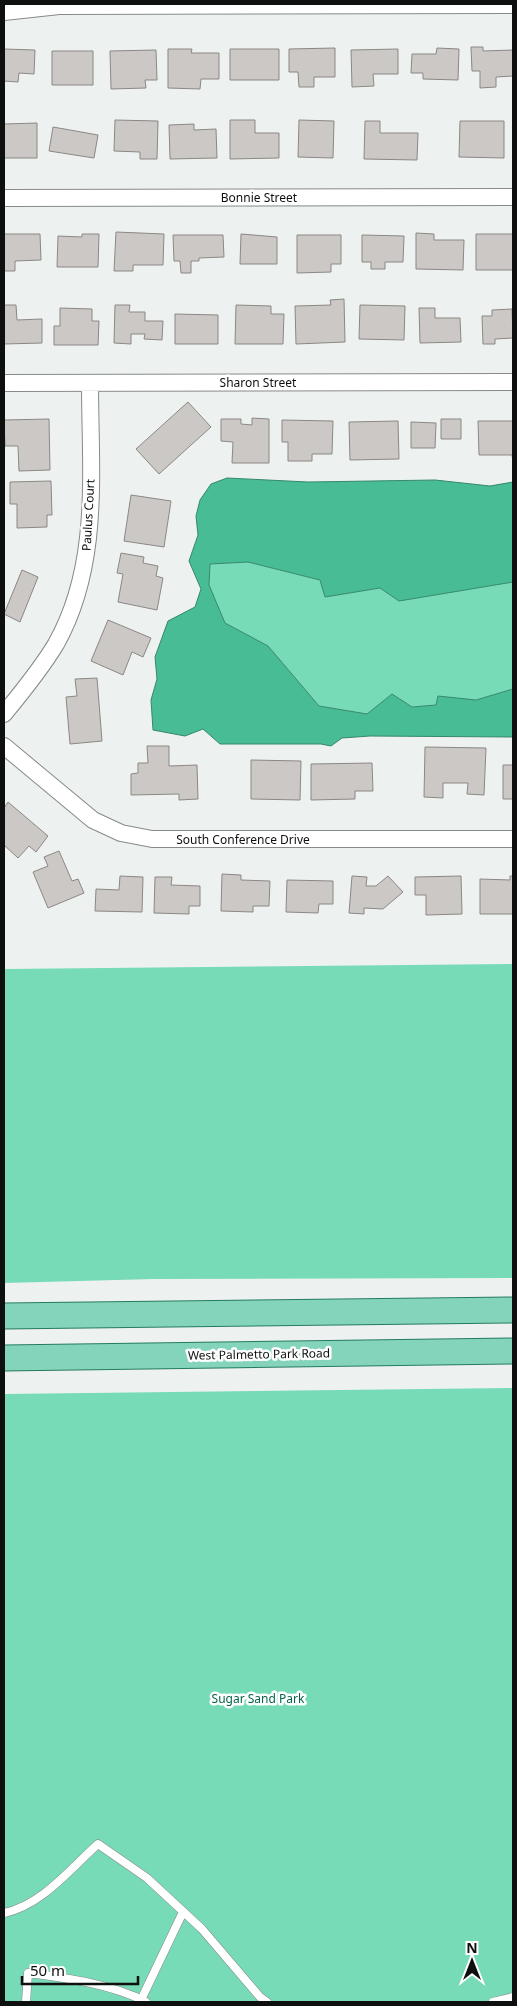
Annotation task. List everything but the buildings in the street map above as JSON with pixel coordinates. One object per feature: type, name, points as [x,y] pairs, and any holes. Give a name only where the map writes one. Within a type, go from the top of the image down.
[{"type":"main road","points":[[4,1316],[513,1310]]},
{"type":"main road","points":[[243,1312],[243,1355]]},
{"type":"main road","name":"West Palmetto Park Road","points":[[4,1358],[513,1351]]},
{"type":"street","points":[[4,12],[52,5],[513,5]]},
{"type":"street","name":"Bonnie Street","points":[[4,198],[513,197]]},
{"type":"street","name":"Sharon Street","points":[[4,383],[513,382]]},
{"type":"street","name":"Paulus Court","points":[[4,714],[39,670],[56,643],[70,614],[80,584],[89,537],[90,383]]},
{"type":"street","name":"South Conference Drive","points":[[4,746],[93,820],[121,833],[136,837],[513,840]]},
{"type":"lane","points":[[4,1913],[17,1910],[39,1898],[98,1844],[147,1878],[202,1929],[260,1997],[267,2002]]},
{"type":"lane","points":[[26,2002],[28,1973],[70,1978],[142,2001],[183,1912]]},
{"type":"lane","points":[[494,2002],[513,1997]]},
{"type":"green space","points":[[248,562],[320,580],[325,597],[380,588],[399,601],[513,582],[513,689],[476,700],[438,697],[436,705],[412,707],[392,694],[367,714],[319,706],[268,646],[225,623],[209,585],[210,564]]},
{"type":"green space","points":[[513,964],[513,1278],[154,1279],[4,1283],[4,969]]},
{"type":"green space","name":"Sugar Sand Park","points":[[513,1388],[513,2002],[4,2002],[4,1394]]},
{"type":"shaded area","points":[[227,478],[308,482],[435,480],[490,486],[513,482],[513,582],[399,601],[380,588],[325,597],[320,580],[248,562],[210,564],[209,585],[225,623],[268,646],[319,706],[367,714],[392,694],[412,707],[436,705],[438,696],[476,700],[513,689],[513,737],[370,736],[342,738],[331,746],[321,744],[220,744],[203,729],[185,736],[153,730],[151,700],[157,679],[155,657],[168,621],[195,607],[201,589],[189,561],[198,535],[196,516],[200,500],[211,484]]}]
